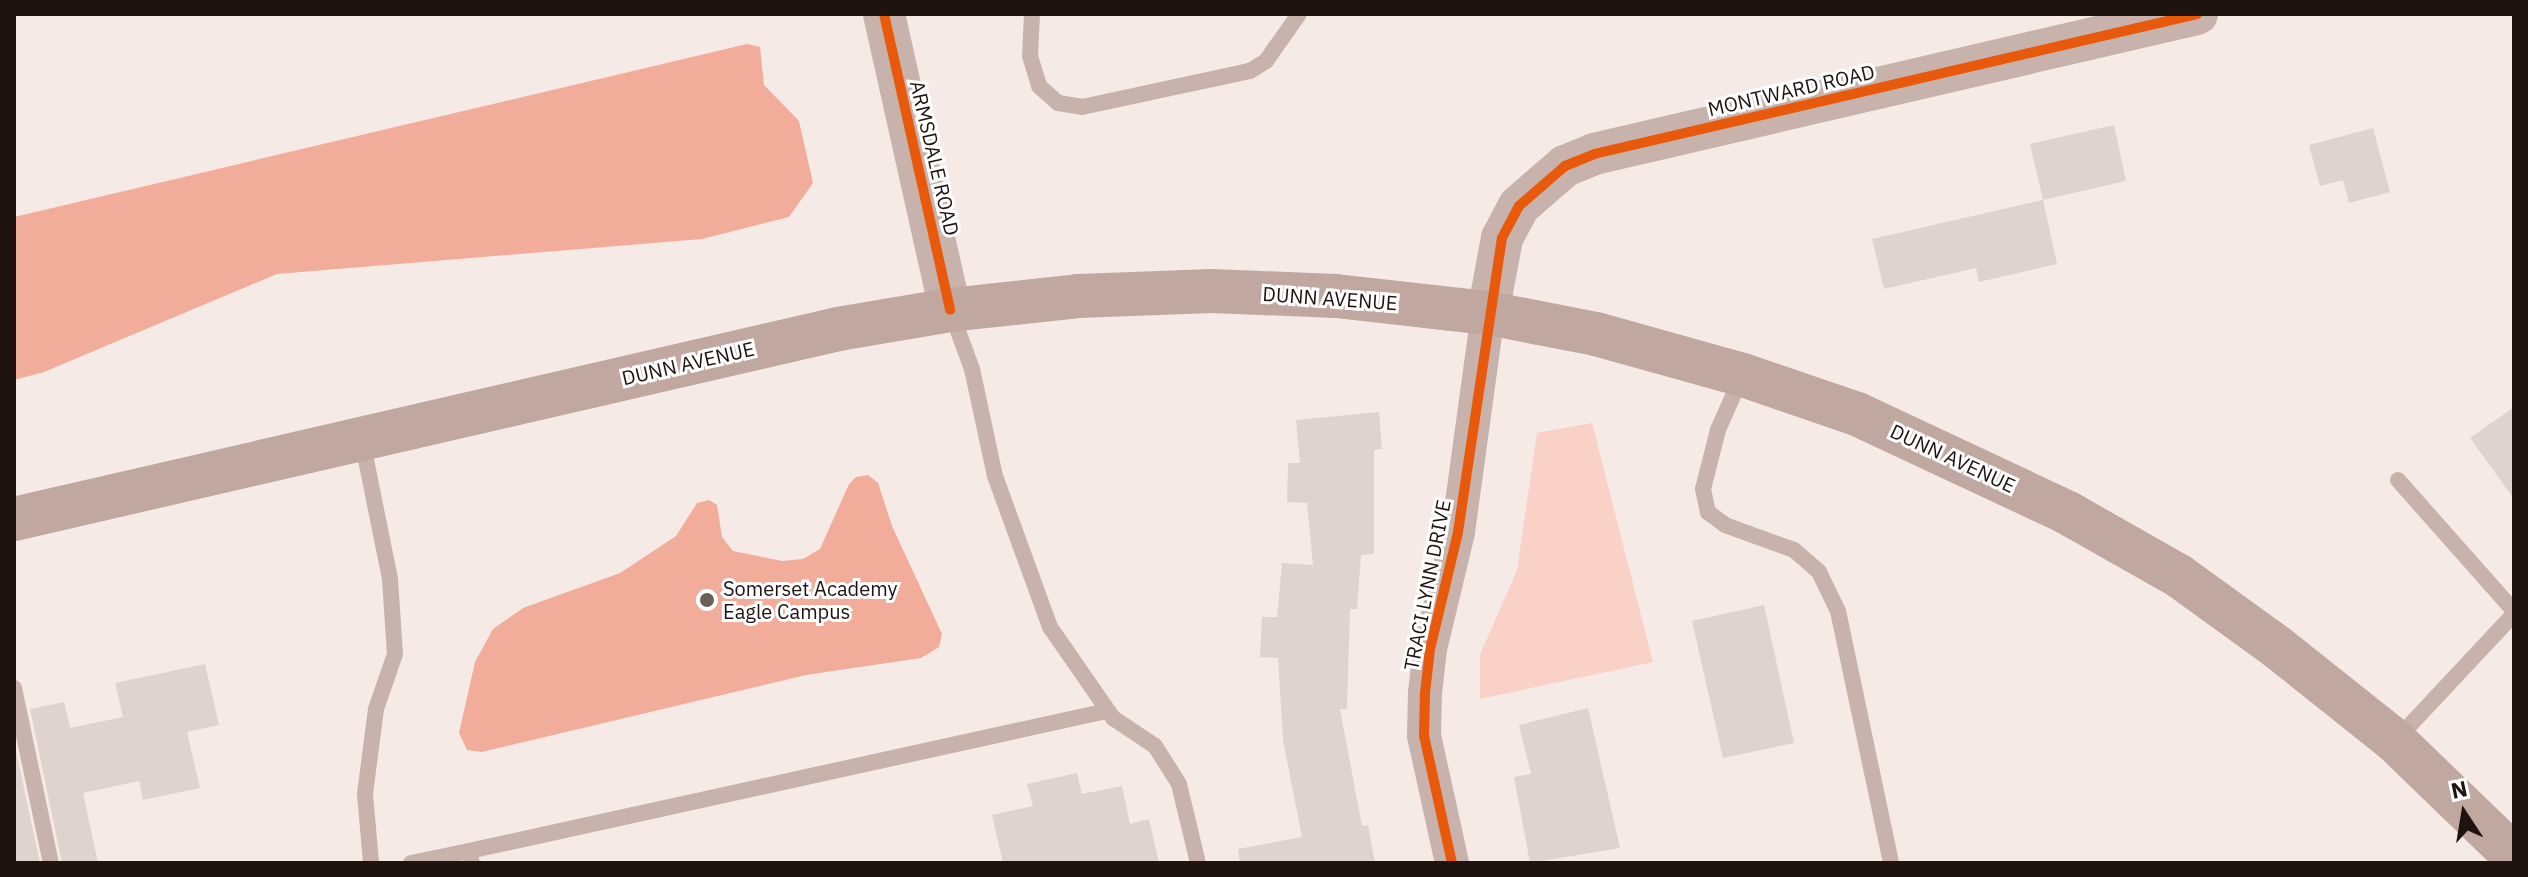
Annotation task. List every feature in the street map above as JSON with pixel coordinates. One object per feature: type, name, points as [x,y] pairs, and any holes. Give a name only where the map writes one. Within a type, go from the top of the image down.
[{"type":"main road","name":"DUNN AVENUE","points":[[14,519],[838,329],[950,310],[1078,296],[1212,291],[1336,296],[1488,313],[1596,334],[1743,375],[1857,414],[2068,513],[2179,576],[2395,741],[2514,856]]},
{"type":"street","name":"ARMSDALE ROAD","points":[[884,14],[950,310]]},
{"type":"street","name":"MONTWARD ROAD","points":[[1488,313],[1502,238],[1519,206],[1565,166],[1594,154],[2197,14]]},
{"type":"street","name":"TRACI LYNN DRIVE","points":[[1452,863],[1424,736],[1425,693],[1430,649],[1458,532],[1488,313]]},
{"type":"lane","points":[[1032,14],[1030,56],[1039,86],[1058,103],[1082,107],[1250,71],[1266,61],[1299,14]]},
{"type":"lane","points":[[950,310],[972,369],[995,476],[1050,627],[1107,711],[1155,746],[1179,784],[1198,863]]},
{"type":"lane","points":[[1743,375],[1718,430],[1703,489],[1708,512],[1725,525],[1794,550],[1819,572],[1838,611],[1891,861]]},
{"type":"lane","points":[[362,438],[390,579],[395,654],[376,709],[365,794],[371,863]]},
{"type":"lane","points":[[2395,741],[2514,612],[2398,480]]},
{"type":"lane","points":[[14,688],[51,863]]},
{"type":"lane","points":[[411,863],[470,857],[1107,711]]},
{"type":"shaded area","points":[[747,44],[760,47],[764,85],[799,121],[813,183],[789,217],[702,239],[277,274],[44,372],[14,380],[14,217]]},
{"type":"shaded area","points":[[1592,423],[1653,662],[1480,699],[1480,655],[1517,570],[1537,433]]},
{"type":"shaded area","points":[[868,475],[878,483],[892,526],[942,634],[939,647],[921,658],[806,675],[482,752],[467,750],[459,733],[475,662],[493,629],[523,608],[620,573],[676,536],[697,503],[709,500],[717,505],[722,537],[733,551],[782,561],[803,559],[820,549],[849,484],[856,477]]},
{"type":"building","points":[[2114,125],[2126,181],[2043,200],[2030,144]]},
{"type":"building","points":[[2373,128],[2390,192],[2349,203],[2343,180],[2320,186],[2309,145]]},
{"type":"building","points":[[2043,200],[2057,264],[1979,282],[1976,268],[1884,289],[1872,239]]},
{"type":"building","points":[[2514,407],[2514,499],[2470,438]]},
{"type":"building","points":[[1379,412],[1382,449],[1374,450],[1374,554],[1361,555],[1357,609],[1350,609],[1347,709],[1340,709],[1362,826],[1368,825],[1375,863],[1240,863],[1238,849],[1302,837],[1283,740],[1278,658],[1260,657],[1262,617],[1277,617],[1282,563],[1313,565],[1307,503],[1287,502],[1288,463],[1300,463],[1296,420]]},
{"type":"building","points":[[1764,605],[1794,743],[1723,758],[1692,621]]},
{"type":"building","points":[[205,664],[219,725],[187,732],[200,788],[143,800],[139,781],[83,793],[98,863],[62,863],[30,709],[64,702],[70,728],[123,717],[115,683]]},
{"type":"building","points":[[1588,708],[1620,848],[1530,863],[1514,777],[1531,774],[1519,725]]},
{"type":"building","points":[[14,741],[40,863],[14,863]]},
{"type":"building","points":[[1077,773],[1082,794],[1122,786],[1130,824],[1149,819],[1159,863],[1003,863],[992,815],[1033,806],[1027,784]]},
{"type":"cycle path","points":[[884,14],[950,310]]},
{"type":"cycle path","points":[[1452,863],[1424,736],[1425,693],[1430,649],[1458,532],[1502,238],[1519,206],[1565,166],[1594,154],[2197,14]]},
{"type":"place","name":"Somerset Academy Eagle Campus","points":[[707,600]]}]
